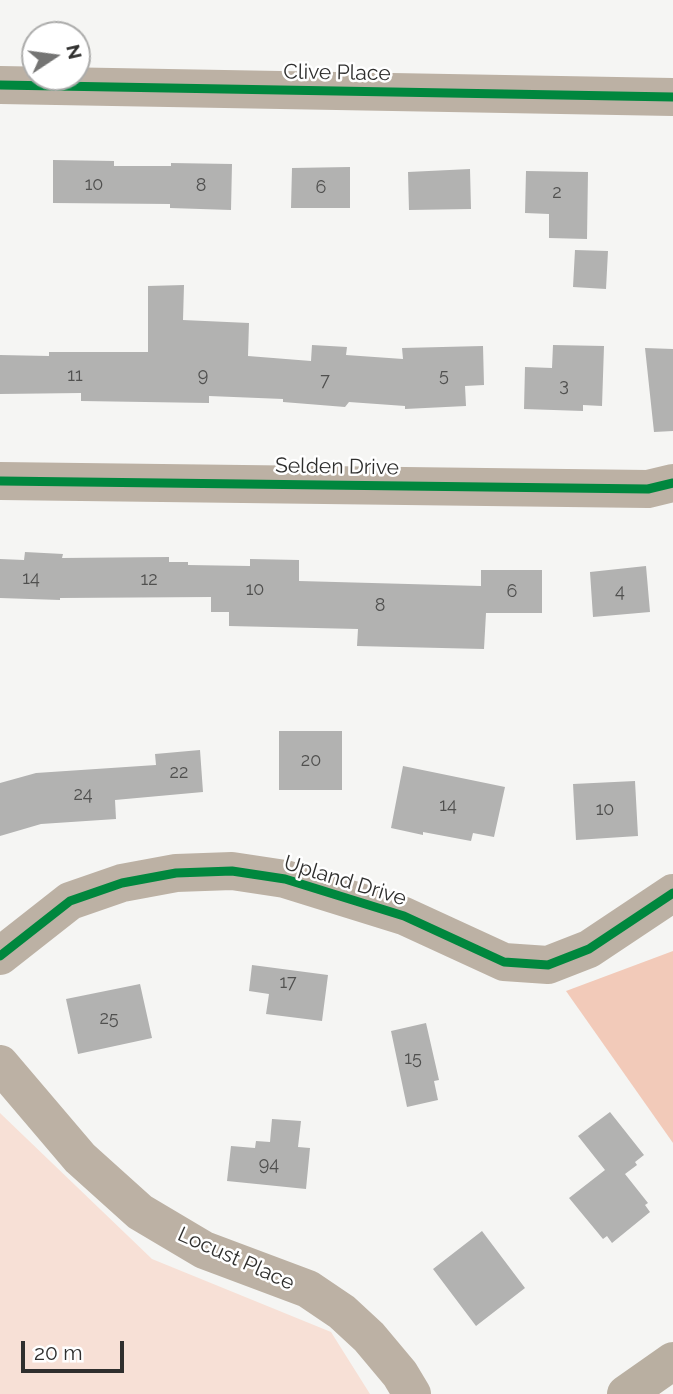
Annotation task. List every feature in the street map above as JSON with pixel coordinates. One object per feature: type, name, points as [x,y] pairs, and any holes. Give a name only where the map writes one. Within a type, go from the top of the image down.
[{"type":"main road","points":[[626,1394],[673,1361]]},
{"type":"street","name":"Clive Place","points":[[0,85],[673,97]]},
{"type":"street","name":"Selden Drive","points":[[0,481],[648,489],[673,483]]},
{"type":"street","name":"Upland Drive","points":[[0,956],[70,901],[122,883],[176,873],[232,871],[285,879],[404,916],[504,962],[548,965],[589,949],[673,893]]},
{"type":"street","name":"Locust Place","points":[[0,1064],[80,1158],[140,1212],[204,1250],[308,1289],[342,1312],[369,1337],[400,1374],[412,1394]]},
{"type":"shaded area","points":[[673,951],[673,1143],[566,991]]},
{"type":"shaded area","points":[[0,1113],[152,1259],[331,1332],[370,1394],[0,1394]]},
{"type":"building","points":[[53,160],[114,161],[114,166],[232,164],[231,210],[170,208],[170,204],[53,203]]},
{"type":"building","points":[[350,167],[350,208],[291,208],[292,168]]},
{"type":"building","points":[[470,169],[471,209],[409,210],[408,172]]},
{"type":"building","points":[[526,171],[588,172],[587,239],[549,238],[549,214],[525,213]]},
{"type":"building","points":[[575,250],[608,251],[606,289],[573,287]]},
{"type":"building","points":[[184,285],[183,320],[249,323],[248,356],[311,361],[312,345],[347,347],[346,355],[403,359],[402,348],[483,346],[484,385],[465,386],[466,406],[405,409],[405,406],[349,402],[345,407],[283,402],[283,399],[209,396],[209,403],[81,401],[81,393],[0,394],[0,355],[148,352],[148,286]]},
{"type":"building","points":[[553,345],[604,346],[602,406],[583,405],[583,411],[524,409],[525,367],[552,368]]},
{"type":"building","points":[[645,348],[673,349],[673,431],[654,432]]},
{"type":"building","points":[[25,552],[63,554],[62,558],[169,557],[169,562],[188,562],[188,565],[250,566],[250,559],[299,560],[299,581],[481,586],[481,570],[542,570],[542,613],[486,613],[484,649],[357,646],[358,629],[229,626],[229,612],[211,612],[211,597],[60,600],[0,598],[0,559],[24,560]]},
{"type":"building","points":[[646,566],[650,612],[593,617],[590,572]]},
{"type":"building","points":[[279,731],[342,731],[342,790],[279,790]]},
{"type":"building","points":[[200,750],[203,792],[115,800],[116,819],[41,824],[0,836],[0,783],[36,773],[156,765],[155,754]]},
{"type":"building","points":[[403,766],[505,787],[494,837],[473,833],[471,841],[391,828]]},
{"type":"building","points":[[635,781],[638,836],[576,840],[573,784]]},
{"type":"building","points":[[252,965],[328,975],[322,1021],[266,1014],[269,994],[249,991]]},
{"type":"building","points":[[140,984],[152,1038],[78,1054],[66,999]]},
{"type":"building","points":[[426,1023],[439,1080],[434,1081],[438,1100],[407,1107],[391,1031]]},
{"type":"building","points":[[610,1112],[644,1155],[635,1162],[637,1165],[625,1174],[648,1203],[645,1205],[650,1212],[612,1243],[607,1236],[603,1239],[569,1198],[605,1170],[578,1136]]},
{"type":"building","points":[[272,1119],[301,1121],[298,1147],[310,1148],[306,1189],[227,1181],[231,1146],[255,1148],[256,1141],[270,1142]]},
{"type":"building","points":[[482,1231],[525,1288],[476,1326],[433,1269]]},
{"type":"cycle path","points":[[0,85],[673,97]]},
{"type":"cycle path","points":[[0,481],[648,489],[673,483]]},
{"type":"cycle path","points":[[0,956],[70,901],[122,883],[176,873],[232,871],[285,879],[404,916],[504,962],[548,965],[589,949],[673,893]]}]
